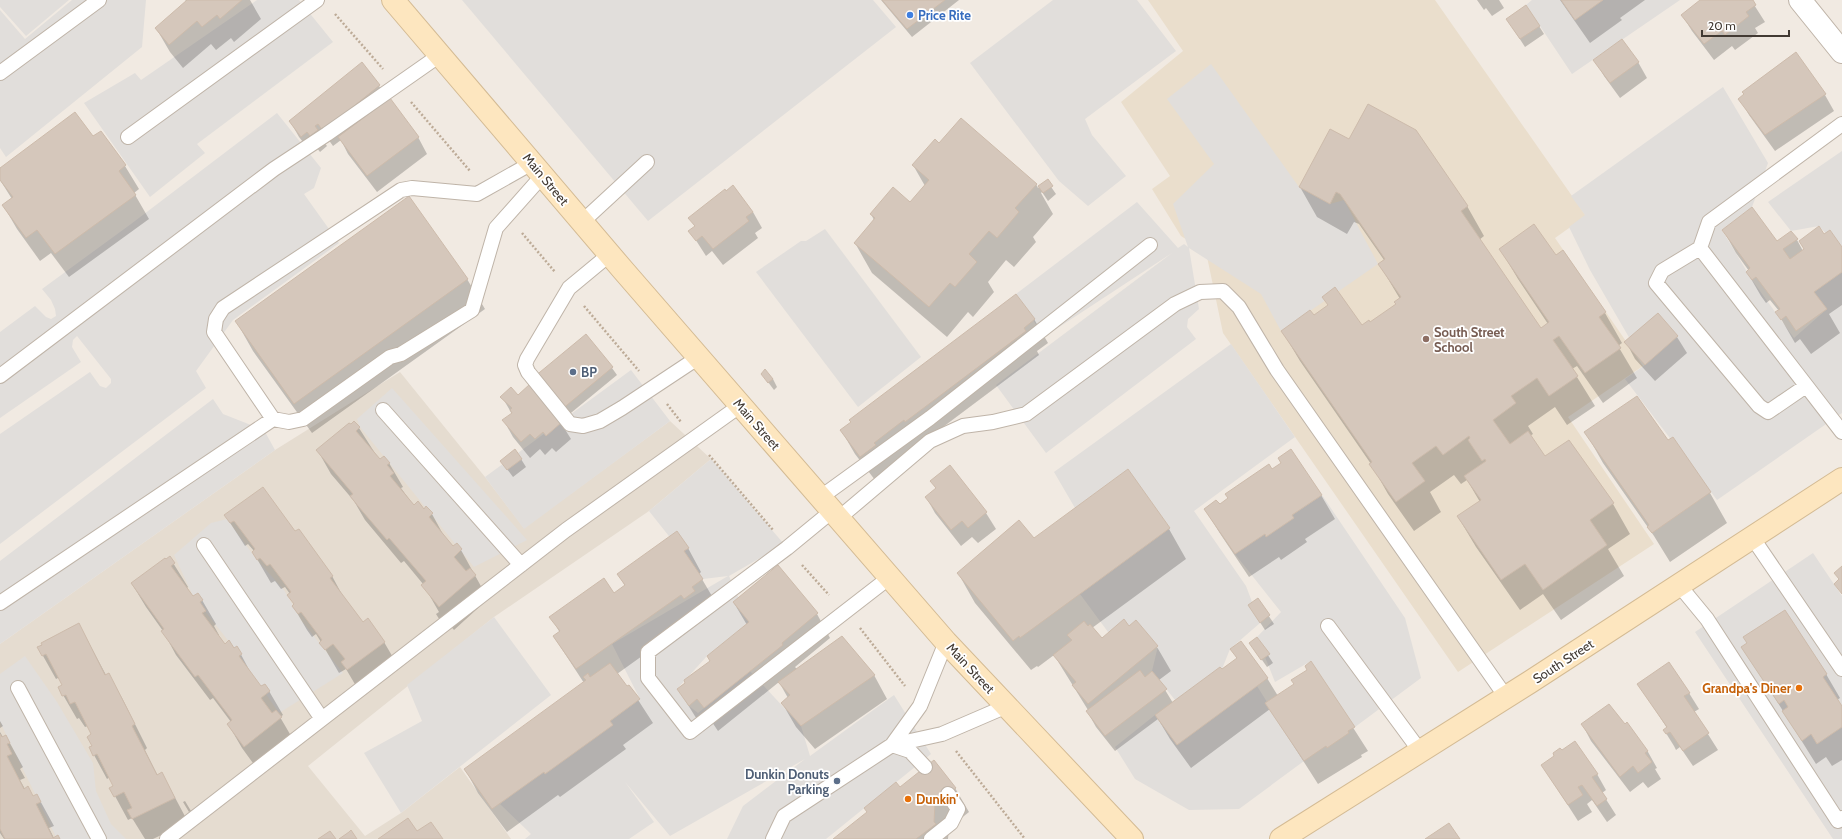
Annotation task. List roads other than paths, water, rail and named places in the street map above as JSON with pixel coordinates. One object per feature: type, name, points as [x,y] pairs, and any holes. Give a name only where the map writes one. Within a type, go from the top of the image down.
[{"type":"main road","name":"Main Street","points":[[394,0],[582,222],[946,642],[1132,839]]},
{"type":"main road","name":"South Street","points":[[1281,839],[1506,697],[1752,537],[1840,484]]},
{"type":"street","points":[[1800,0],[1842,52]]},
{"type":"lane","points":[[0,73],[99,0]]},
{"type":"lane","points":[[128,137],[317,0]]},
{"type":"lane","points":[[0,376],[274,169],[440,55]]},
{"type":"lane","points":[[1806,386],[1768,412],[1759,406],[1656,283],[1662,271],[1700,248],[1709,222],[1842,124]]},
{"type":"lane","points":[[582,222],[647,162]]},
{"type":"lane","points":[[273,419],[214,332],[216,319],[223,308],[401,190],[412,188],[477,194],[485,189],[537,169]]},
{"type":"lane","points":[[0,604],[273,419],[289,422],[304,419],[390,357],[401,354],[472,310],[496,228],[507,215],[537,169]]},
{"type":"lane","points":[[890,577],[690,732],[648,678],[648,652],[787,548],[930,418],[1150,245]]},
{"type":"lane","points":[[1700,248],[1842,432]]},
{"type":"lane","points":[[610,254],[569,288],[527,359],[525,365],[528,372],[570,424],[583,426],[600,421],[699,357]]},
{"type":"lane","points":[[831,508],[930,441],[963,426],[993,422],[1026,414],[1175,304],[1200,292],[1223,291],[1239,307],[1282,376],[1506,697]]},
{"type":"lane","points":[[167,839],[566,530],[741,405]]},
{"type":"lane","points":[[383,410],[521,565]]},
{"type":"lane","points":[[1752,537],[1842,669]]},
{"type":"lane","points":[[204,545],[322,719]]},
{"type":"lane","points":[[1679,585],[1711,625],[1840,820]]},
{"type":"lane","points":[[1328,626],[1420,751]]},
{"type":"lane","points":[[892,745],[920,706],[946,642]]},
{"type":"lane","points":[[18,688],[99,839]]},
{"type":"lane","points":[[773,839],[784,816],[892,745],[942,734],[1007,706]]},
{"type":"lane","points":[[892,745],[910,751],[925,767]]},
{"type":"lane","points":[[931,839],[952,823],[958,808],[948,794]]},
{"type":"place","name":"Price Rite","points":[[910,15]]},
{"type":"place","name":"South Street School","points":[[1426,339]]},
{"type":"place","name":"BP","points":[[573,372]]},
{"type":"place","name":"Grandpa's Diner","points":[[1799,688]]},
{"type":"place","name":"Dunkin Donuts Parking","points":[[837,781]]},
{"type":"place","name":"Dunkin'","points":[[908,799]]}]
